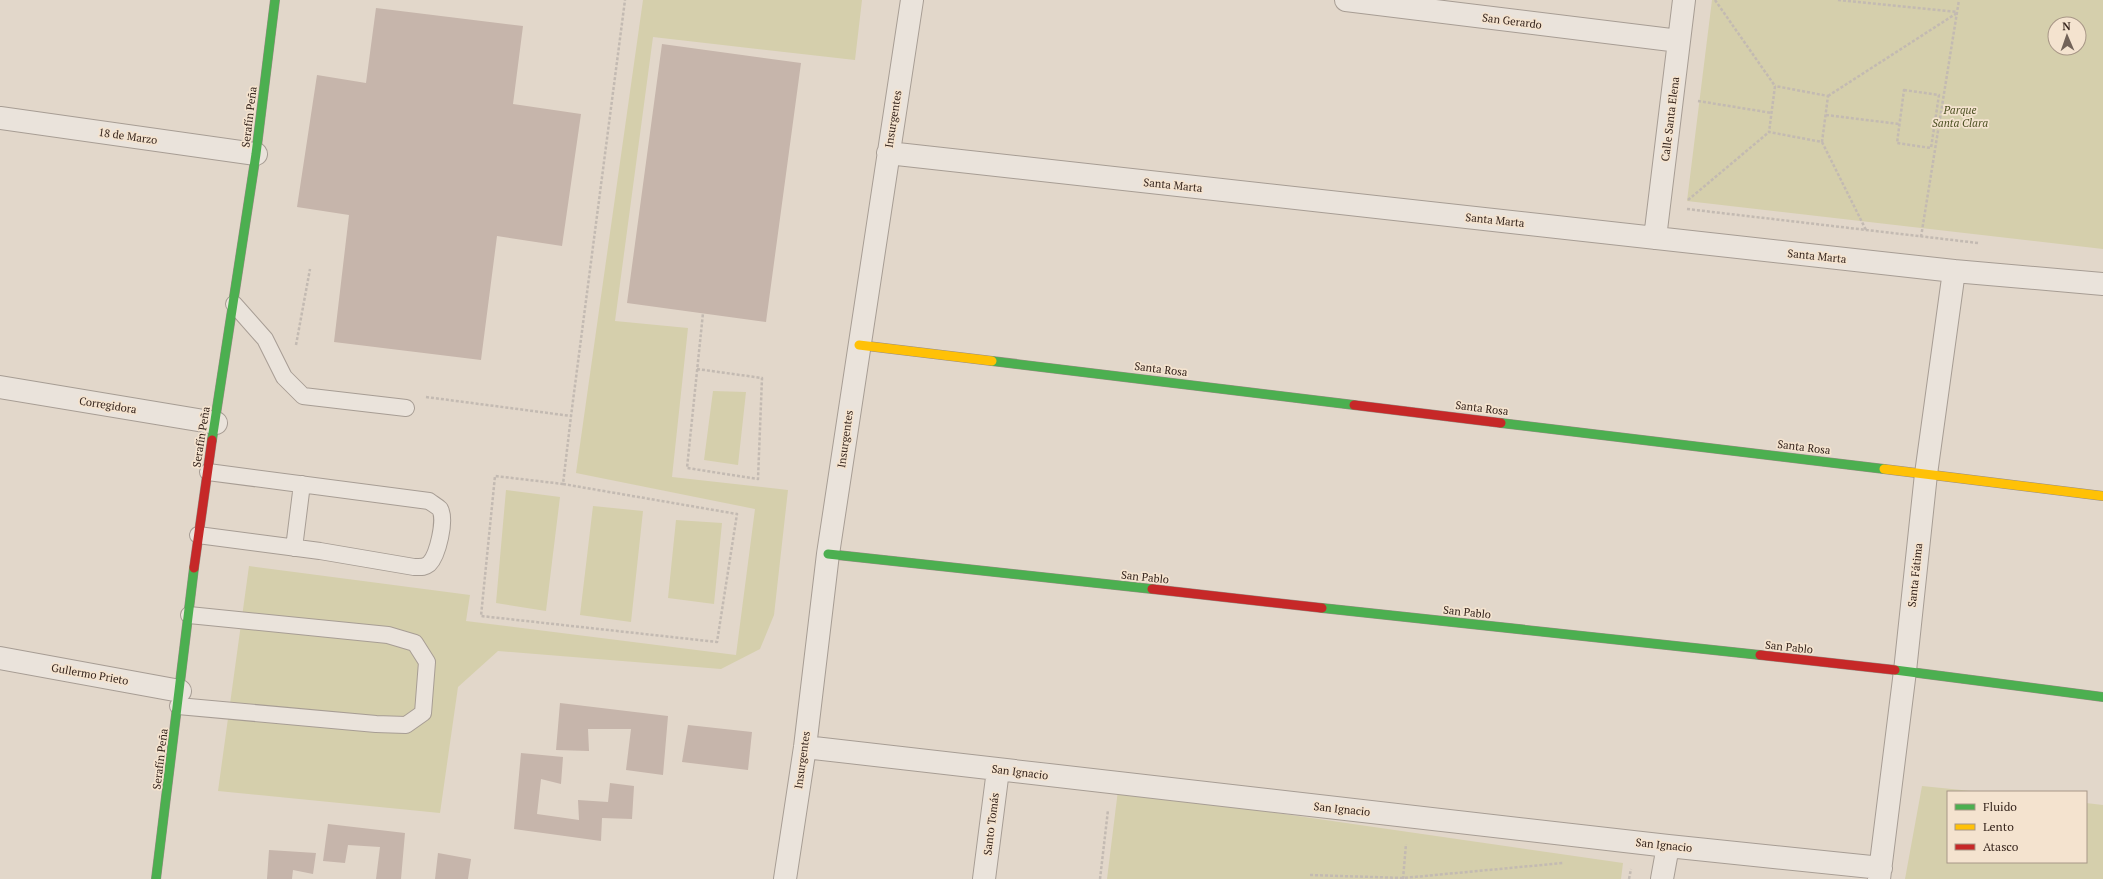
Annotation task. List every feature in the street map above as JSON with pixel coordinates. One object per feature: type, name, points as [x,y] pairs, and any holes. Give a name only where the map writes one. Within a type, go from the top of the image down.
[{"type":"street","name":"Serafín Peña","points":[[156,879],[198,535],[256,154],[275,0]]},
{"type":"street","name":"Insurgentes","points":[[785,879],[805,747],[828,554],[912,0]]},
{"type":"street","name":"San Gerardo","points":[[1346,0],[1679,41]]},
{"type":"street","name":"Calle Santa Elena","points":[[1655,238],[1684,0]]},
{"type":"street","name":"18 de Marzo","points":[[0,118],[256,154]]},
{"type":"street","name":"Santa Marta","points":[[888,153],[1954,271],[2103,284]]},
{"type":"street","name":"Santa Fátima","points":[[1880,873],[1905,671],[1926,474],[1954,271]]},
{"type":"street","name":"Santa Rosa","points":[[859,345],[2103,496]]},
{"type":"street","name":"Corregidora","points":[[0,387],[216,423]]},
{"type":"street","name":"San Pablo","points":[[828,554],[1905,671],[2103,697]]},
{"type":"street","name":"Gullermo Prieto","points":[[0,658],[179,698]]},
{"type":"street","name":"San Ignacio","points":[[805,747],[1668,846],[1880,873]]},
{"type":"street","name":"Santo Tomás","points":[[984,879],[998,770]]},
{"type":"street","points":[[1662,879],[1668,846]]},
{"type":"lane","points":[[234,304],[265,339],[284,377],[303,396],[406,408]]},
{"type":"lane","points":[[198,535],[294,548],[414,567],[425,567],[430,562],[434,554],[443,524],[439,508],[429,502],[208,472]]},
{"type":"lane","points":[[294,548],[302,484]]},
{"type":"lane","points":[[179,698],[376,724],[406,725],[423,713],[426,662],[415,643],[388,635],[189,615]]},
{"type":"path","points":[[563,484],[625,0]]},
{"type":"path","points":[[1687,202],[1769,132],[1772,113],[1775,86],[1716,0]]},
{"type":"path","points":[[1838,0],[1957,12]]},
{"type":"path","points":[[1921,237],[1959,0]]},
{"type":"path","points":[[1775,86],[1828,96],[1957,12]]},
{"type":"path","points":[[1904,90],[1939,95],[1931,148],[1897,144],[1899,124],[1904,90]]},
{"type":"path","points":[[1828,96],[1822,142],[1866,230]]},
{"type":"path","points":[[1692,100],[1772,113]]},
{"type":"path","points":[[1826,115],[1899,124]]},
{"type":"path","points":[[1769,132],[1822,142]]},
{"type":"path","points":[[1686,209],[1985,244]]},
{"type":"path","points":[[296,347],[310,269]]},
{"type":"path","points":[[697,369],[762,378],[758,479],[686,468],[703,313]]},
{"type":"path","points":[[423,396],[571,416]]},
{"type":"path","points":[[495,476],[563,484],[737,514],[718,642],[481,616],[495,476]]},
{"type":"path","points":[[1404,879],[1407,840]]},
{"type":"path","points":[[1310,875],[1404,879],[1569,863]]},
{"type":"green space","points":[[643,0],[862,0],[855,60],[653,37],[615,321],[688,328],[672,477],[788,490],[774,615],[760,649],[721,669],[498,651],[458,687],[440,813],[218,791],[249,566],[470,595],[466,621],[736,655],[755,509],[576,473]]},
{"type":"green space","name":"Parque Santa Clara","points":[[1712,0],[2103,0],[2103,249],[1687,201]]},
{"type":"green space","points":[[713,391],[746,392],[738,465],[704,460]]},
{"type":"green space","points":[[506,490],[560,497],[546,611],[496,603]]},
{"type":"green space","points":[[593,506],[643,511],[631,622],[580,615]]},
{"type":"green space","points":[[676,520],[722,523],[714,604],[668,598]]},
{"type":"green space","points":[[1922,786],[1971,791],[1947,791],[1947,863],[2087,863],[2087,803],[2103,805],[2103,879],[1905,879]]},
{"type":"green space","points":[[1118,790],[1623,863],[1621,879],[1107,879]]},
{"type":"building","points":[[376,8],[523,26],[513,104],[581,114],[562,246],[497,236],[481,360],[334,342],[349,215],[297,207],[317,75],[366,83]]},
{"type":"building","points":[[662,44],[801,63],[766,322],[627,303]]},
{"type":"building","points":[[560,703],[668,716],[663,775],[626,770],[631,729],[588,729],[589,751],[556,750]]},
{"type":"building","points":[[688,725],[752,732],[748,770],[682,762]]},
{"type":"building","points":[[521,753],[563,757],[561,784],[541,779],[537,814],[579,820],[578,800],[608,802],[610,783],[634,786],[632,819],[602,818],[601,841],[514,829]]},
{"type":"building","points":[[328,824],[405,833],[401,879],[376,879],[380,847],[348,845],[345,863],[323,861]]},
{"type":"building","points":[[269,850],[316,853],[313,874],[293,870],[292,879],[267,879]]},
{"type":"building","points":[[438,853],[471,859],[468,879],[435,879]]},
{"type":"traffic: fast","points":[[212,440],[256,154],[275,0]]},
{"type":"traffic: fast","points":[[992,361],[1354,405]]},
{"type":"traffic: fast","points":[[1501,423],[1884,469]]},
{"type":"traffic: fast","points":[[828,554],[1152,589]]},
{"type":"traffic: fast","points":[[156,879],[194,568]]},
{"type":"traffic: fast","points":[[1322,608],[1760,655]]},
{"type":"traffic: fast","points":[[1895,670],[2103,697]]},
{"type":"traffic: slow","points":[[859,345],[992,361]]},
{"type":"traffic: slow","points":[[1884,469],[2103,496]]},
{"type":"traffic: jam","points":[[1354,405],[1501,423]]},
{"type":"traffic: jam","points":[[194,568],[212,440]]},
{"type":"traffic: jam","points":[[1152,589],[1322,608]]},
{"type":"traffic: jam","points":[[1760,655],[1895,670]]}]
